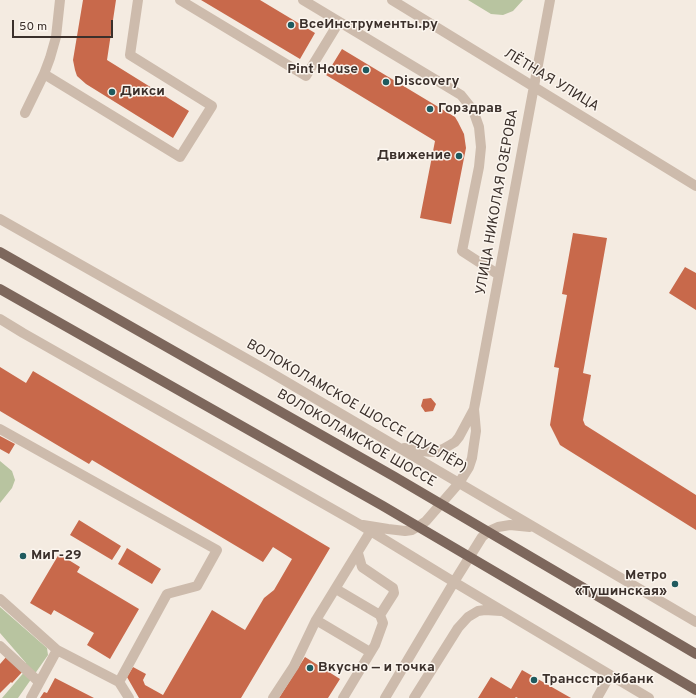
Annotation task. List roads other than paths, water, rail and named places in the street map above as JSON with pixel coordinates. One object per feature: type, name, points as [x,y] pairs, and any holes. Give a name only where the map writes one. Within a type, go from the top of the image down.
[{"type":"main road","name":"ВОЛОКОЛАМСКОЕ ШОССЕ","points":[[0,252],[388,474],[696,654]]},
{"type":"main road","points":[[4,292],[383,506],[696,690]]},
{"type":"street","points":[[25,113],[50,58],[56,38],[60,0]]},
{"type":"street","points":[[44,74],[180,157],[212,106],[130,55],[138,0]]},
{"type":"street","points":[[180,0],[306,76],[339,22]]},
{"type":"street","name":"ЛЁТНАЯ УЛИЦА","points":[[392,0],[696,186]]},
{"type":"street","name":"УЛИЦА НИКОЛАЯ ОЗЕРОВА","points":[[359,524],[405,531],[412,530],[426,521],[459,483],[469,467],[472,458],[476,431],[474,409],[550,0]]},
{"type":"street","points":[[306,1],[461,95],[473,110],[479,127],[481,147],[479,167],[462,251],[499,275]]},
{"type":"street","name":"ВОЛОКОЛАМСКОЕ ШОССЕ (ДУБЛЁР)","points":[[0,219],[263,368],[696,622]]},
{"type":"street","points":[[0,319],[359,524],[370,532],[649,698]]},
{"type":"street","name":"УЛИЦА НИКОЛАЯ ОЗЕРОВА","points":[[397,447],[432,452],[443,449],[455,442],[459,437],[474,409]]},
{"type":"street","points":[[0,429],[217,550],[197,586],[168,594],[118,682]]},
{"type":"street","points":[[385,698],[482,537],[489,531],[498,527],[510,525],[536,528]]},
{"type":"street","points":[[273,698],[294,666],[316,620],[370,532]]},
{"type":"street","points":[[358,553],[362,567],[393,588],[394,593],[380,616]]},
{"type":"street","points":[[336,589],[380,616],[383,623],[375,645],[343,698]]},
{"type":"street","points":[[0,599],[57,650],[118,682],[129,698]]},
{"type":"street","points":[[414,698],[458,628],[468,618],[485,610],[505,612]]},
{"type":"street","points":[[316,620],[370,652]]},
{"type":"street","points":[[0,646],[39,682]]},
{"type":"street","points":[[31,698],[57,650]]},
{"type":"street","points":[[597,698],[610,675]]},
{"type":"place","name":"ВсеИнструменты.ру","points":[[291,25]]},
{"type":"place","name":"Pint House","points":[[366,70]]},
{"type":"place","name":"Discovery","points":[[386,82]]},
{"type":"place","name":"Дикси","points":[[112,92]]},
{"type":"place","name":"Горздрав","points":[[430,109]]},
{"type":"place","name":"Движение","points":[[459,156]]},
{"type":"place","name":"МиГ-29","points":[[23,556]]},
{"type":"place","name":"Метро «Тушинская»","points":[[675,584]]},
{"type":"place","name":"Вкусно — и точка","points":[[310,668]]},
{"type":"place","name":"Трансстройбанк","points":[[534,680]]}]
